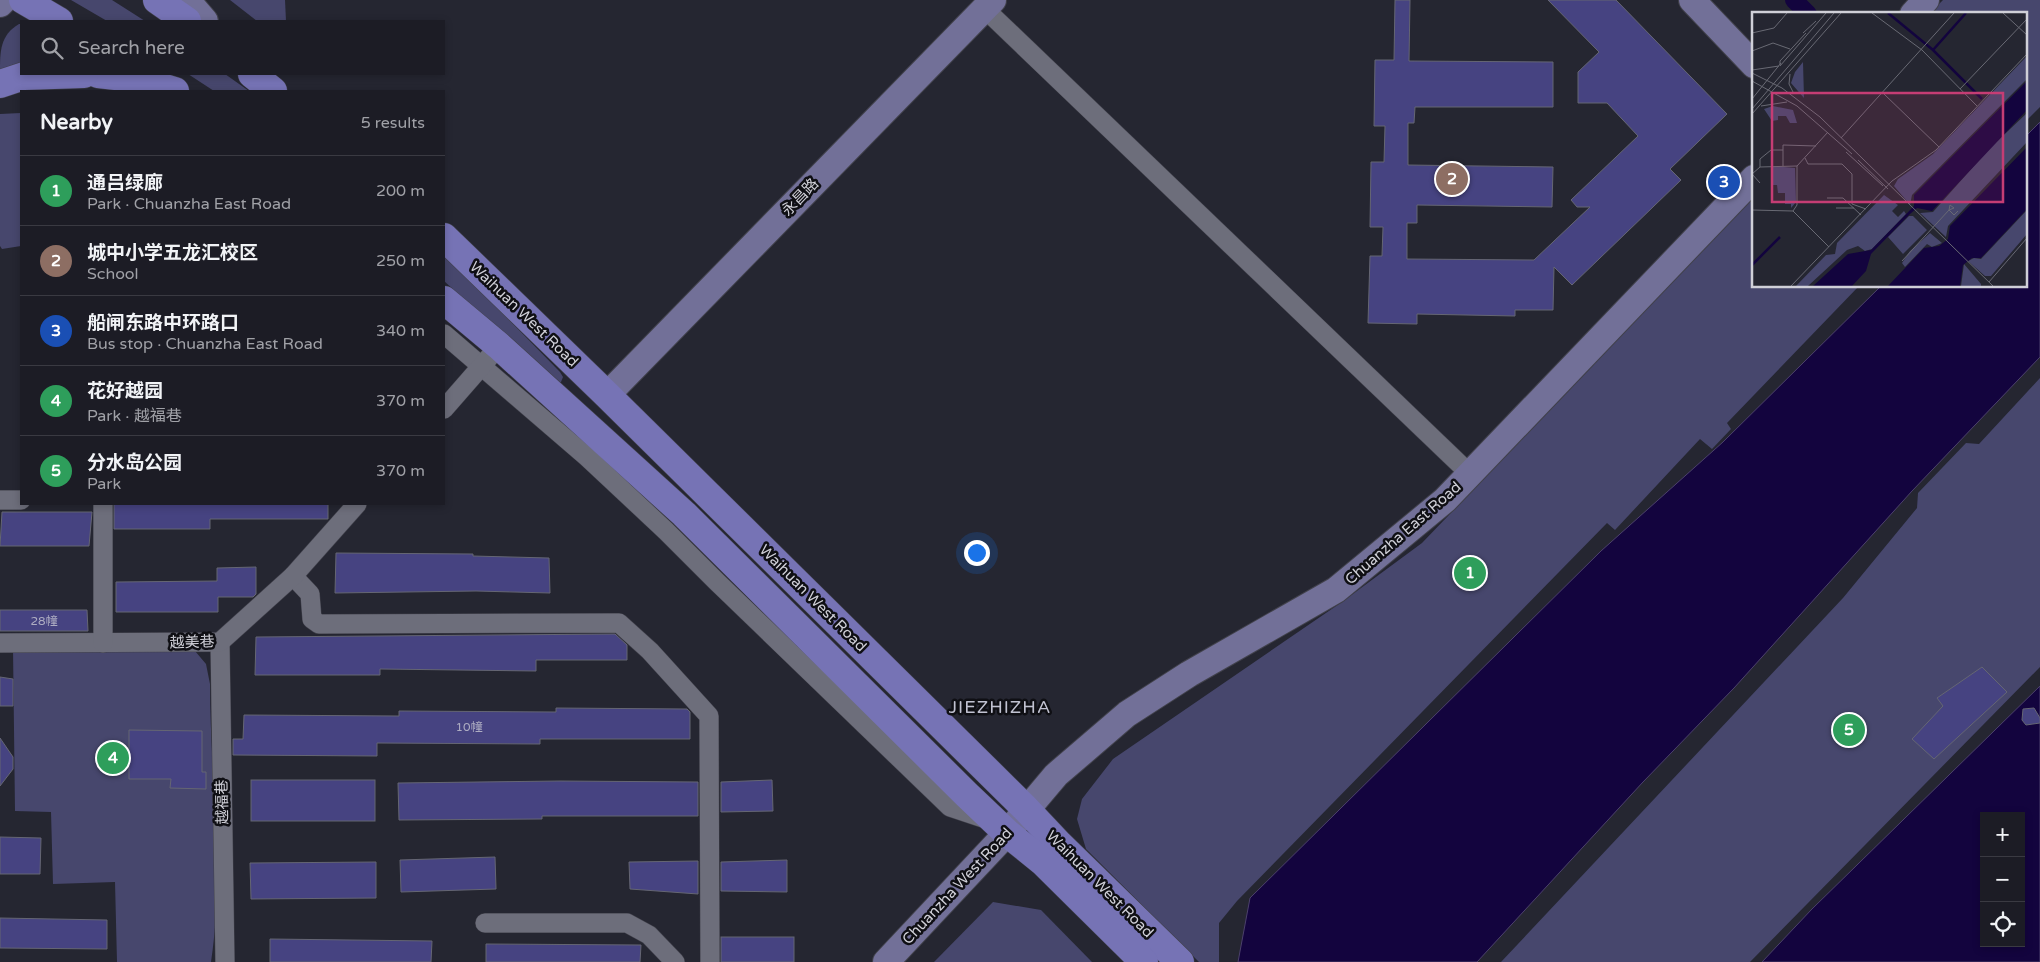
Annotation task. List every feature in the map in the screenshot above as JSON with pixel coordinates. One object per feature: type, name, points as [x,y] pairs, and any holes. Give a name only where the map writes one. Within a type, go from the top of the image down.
[{"type":"main road","points":[[24,0],[57,20]]},
{"type":"main road","points":[[156,0],[186,20]]},
{"type":"main road","points":[[0,84],[24,76],[54,75]]},
{"type":"main road","points":[[106,75],[139,79],[173,90]]},
{"type":"main road","points":[[253,75],[272,90]]},
{"type":"main road","name":"Waihuan West Road","points":[[445,238],[607,394],[1180,962]]},
{"type":"main road","name":"Waihuan West Road","points":[[445,301],[499,346],[684,514],[1003,828],[1043,862],[1144,962]]},
{"type":"street","points":[[0,4],[4,0]]},
{"type":"street","points":[[187,0],[204,20]]},
{"type":"street","points":[[1692,0],[1752,63]]},
{"type":"street","points":[[1915,12],[1926,0]]},
{"type":"street","points":[[989,4],[1470,474]]},
{"type":"street","name":"永昌路","points":[[607,394],[989,4]]},
{"type":"street","name":"Chuanzha East Road","points":[[1026,809],[1056,775],[1128,714],[1188,674],[1336,590],[1445,500],[1752,180]]},
{"type":"street","points":[[445,335],[587,456],[950,807],[1003,828]]},
{"type":"street","points":[[445,408],[499,346]]},
{"type":"street","points":[[0,500],[20,500]]},
{"type":"street","points":[[103,505],[103,643]]},
{"type":"street","name":"越美巷","points":[[0,643],[220,642],[293,576],[356,505]]},
{"type":"street","points":[[293,576],[310,594],[312,618],[319,624],[619,623],[650,651],[708,716],[710,962]]},
{"type":"street","name":"越福巷","points":[[220,642],[225,962]]},
{"type":"street","name":"Chuanzha West Road","points":[[886,962],[1003,828],[1026,809]]},
{"type":"street","points":[[485,923],[627,923],[649,936],[675,962]]},
{"type":"shaded area","points":[[71,0],[112,0],[143,20],[105,20]]},
{"type":"shaded area","points":[[230,0],[285,0],[286,20],[256,20]]},
{"type":"shaded area","points":[[1943,0],[2040,0],[2040,107],[2028,119],[2028,12],[1931,12]]},
{"type":"shaded area","points":[[20,24],[20,66],[0,71],[2,44],[13,28]]},
{"type":"shaded area","points":[[190,75],[226,75],[248,90],[212,90]]},
{"type":"shaded area","points":[[20,113],[20,246],[2,249],[0,246],[0,114]]},
{"type":"shaded area","points":[[2040,122],[2040,357],[1912,491],[1734,688],[1643,782],[1477,962],[1238,962],[1250,898],[1601,551],[1723,442],[1879,288],[2028,288],[2028,134]]},
{"type":"shaded area","points":[[1752,194],[1752,288],[1857,288],[1727,423],[1731,429],[1712,449],[1700,439],[1615,530],[1607,523],[1237,901],[1219,923],[1219,962],[1199,962],[1086,849],[1077,819],[1082,799],[1113,759],[1342,602],[1422,543],[1596,362]]},
{"type":"shaded area","points":[[445,254],[560,372],[563,377],[561,382],[555,382],[445,282]]},
{"type":"shaded area","points":[[2040,378],[2040,667],[1750,962],[1501,962],[1843,598],[1917,508],[1918,493],[1966,443],[1979,444]]},
{"type":"shaded area","points":[[13,648],[195,651],[206,664],[210,684],[217,858],[217,893],[211,962],[117,962],[115,882],[53,884],[51,812],[15,811]]},
{"type":"shaded area","points":[[2040,686],[2040,962],[1762,962],[1812,909]]},
{"type":"shaded area","points":[[993,902],[1041,910],[1092,962],[934,962]]},
{"type":"building","points":[[1395,0],[1410,0],[1409,61],[1553,62],[1553,107],[1415,107],[1414,123],[1408,123],[1408,165],[1553,167],[1552,207],[1417,205],[1417,223],[1407,223],[1407,259],[1534,260],[1590,207],[1577,207],[1571,200],[1638,136],[1607,103],[1578,103],[1578,72],[1599,52],[1548,0],[1616,0],[1727,114],[1670,169],[1681,180],[1572,285],[1554,267],[1553,310],[1515,310],[1515,316],[1417,314],[1417,324],[1368,323],[1370,256],[1382,256],[1383,227],[1370,227],[1371,162],[1384,162],[1385,126],[1374,126],[1375,60],[1394,60]]},
{"type":"building","points":[[114,505],[328,505],[328,519],[210,519],[210,529],[114,529]]},
{"type":"building","points":[[2,512],[92,512],[89,546],[0,546]]},
{"type":"building","points":[[336,553],[473,554],[473,556],[549,558],[550,593],[476,591],[335,593]]},
{"type":"building","points":[[256,567],[256,594],[253,597],[218,597],[218,612],[116,612],[116,582],[217,581],[217,568]]},
{"type":"building","points":[[0,610],[87,610],[88,631],[0,631]]},
{"type":"building","points":[[615,634],[627,645],[627,660],[536,660],[536,671],[380,669],[380,675],[255,675],[256,637]]},
{"type":"building","points":[[1982,667],[2007,692],[1934,759],[1912,739],[1943,706],[1937,698]]},
{"type":"building","points":[[0,677],[13,679],[13,706],[0,706]]},
{"type":"building","points":[[556,708],[687,709],[690,712],[690,739],[540,739],[540,744],[377,743],[377,756],[233,755],[233,739],[243,739],[244,715],[399,716],[399,711],[556,712]]},
{"type":"building","points":[[2034,708],[2040,718],[2040,723],[2026,725],[2022,720],[2023,709]]},
{"type":"building","points":[[129,730],[202,731],[202,772],[206,772],[206,789],[170,788],[171,779],[129,779]]},
{"type":"building","points":[[0,738],[13,757],[13,769],[0,786]]},
{"type":"building","points":[[251,780],[375,780],[375,821],[251,821]]},
{"type":"building","points":[[772,780],[773,811],[721,812],[721,782]]},
{"type":"building","points":[[698,782],[698,816],[542,816],[542,819],[399,820],[398,783]]},
{"type":"building","points":[[0,837],[41,838],[40,874],[0,874]]},
{"type":"building","points":[[495,857],[496,889],[401,892],[400,860]]},
{"type":"building","points":[[787,860],[787,892],[721,891],[721,862]]},
{"type":"building","points":[[698,861],[698,894],[630,889],[629,862]]},
{"type":"building","points":[[376,862],[376,898],[251,899],[250,863]]},
{"type":"building","points":[[0,918],[107,920],[107,949],[0,948]]},
{"type":"building","points":[[721,937],[794,937],[794,962],[721,962]]},
{"type":"building","points":[[270,939],[432,941],[431,962],[270,962]]},
{"type":"building","points":[[486,944],[641,945],[640,962],[486,962]]},
{"type":"waterway","points":[[1794,0],[1806,12]]},
{"type":"place","name":"城中小学五龙汇校区","points":[[1452,179]]},
{"type":"place","name":"船闸东路中环路口","points":[[1724,182]]},
{"type":"place","name":"通吕绿廊","points":[[1470,573]]},
{"type":"place","name":"分水岛公园","points":[[1849,730]]},
{"type":"place","name":"花好越园","points":[[113,758]]},
{"type":"district","name":"JIEZHIZHA","points":[[1000,707]]}]
